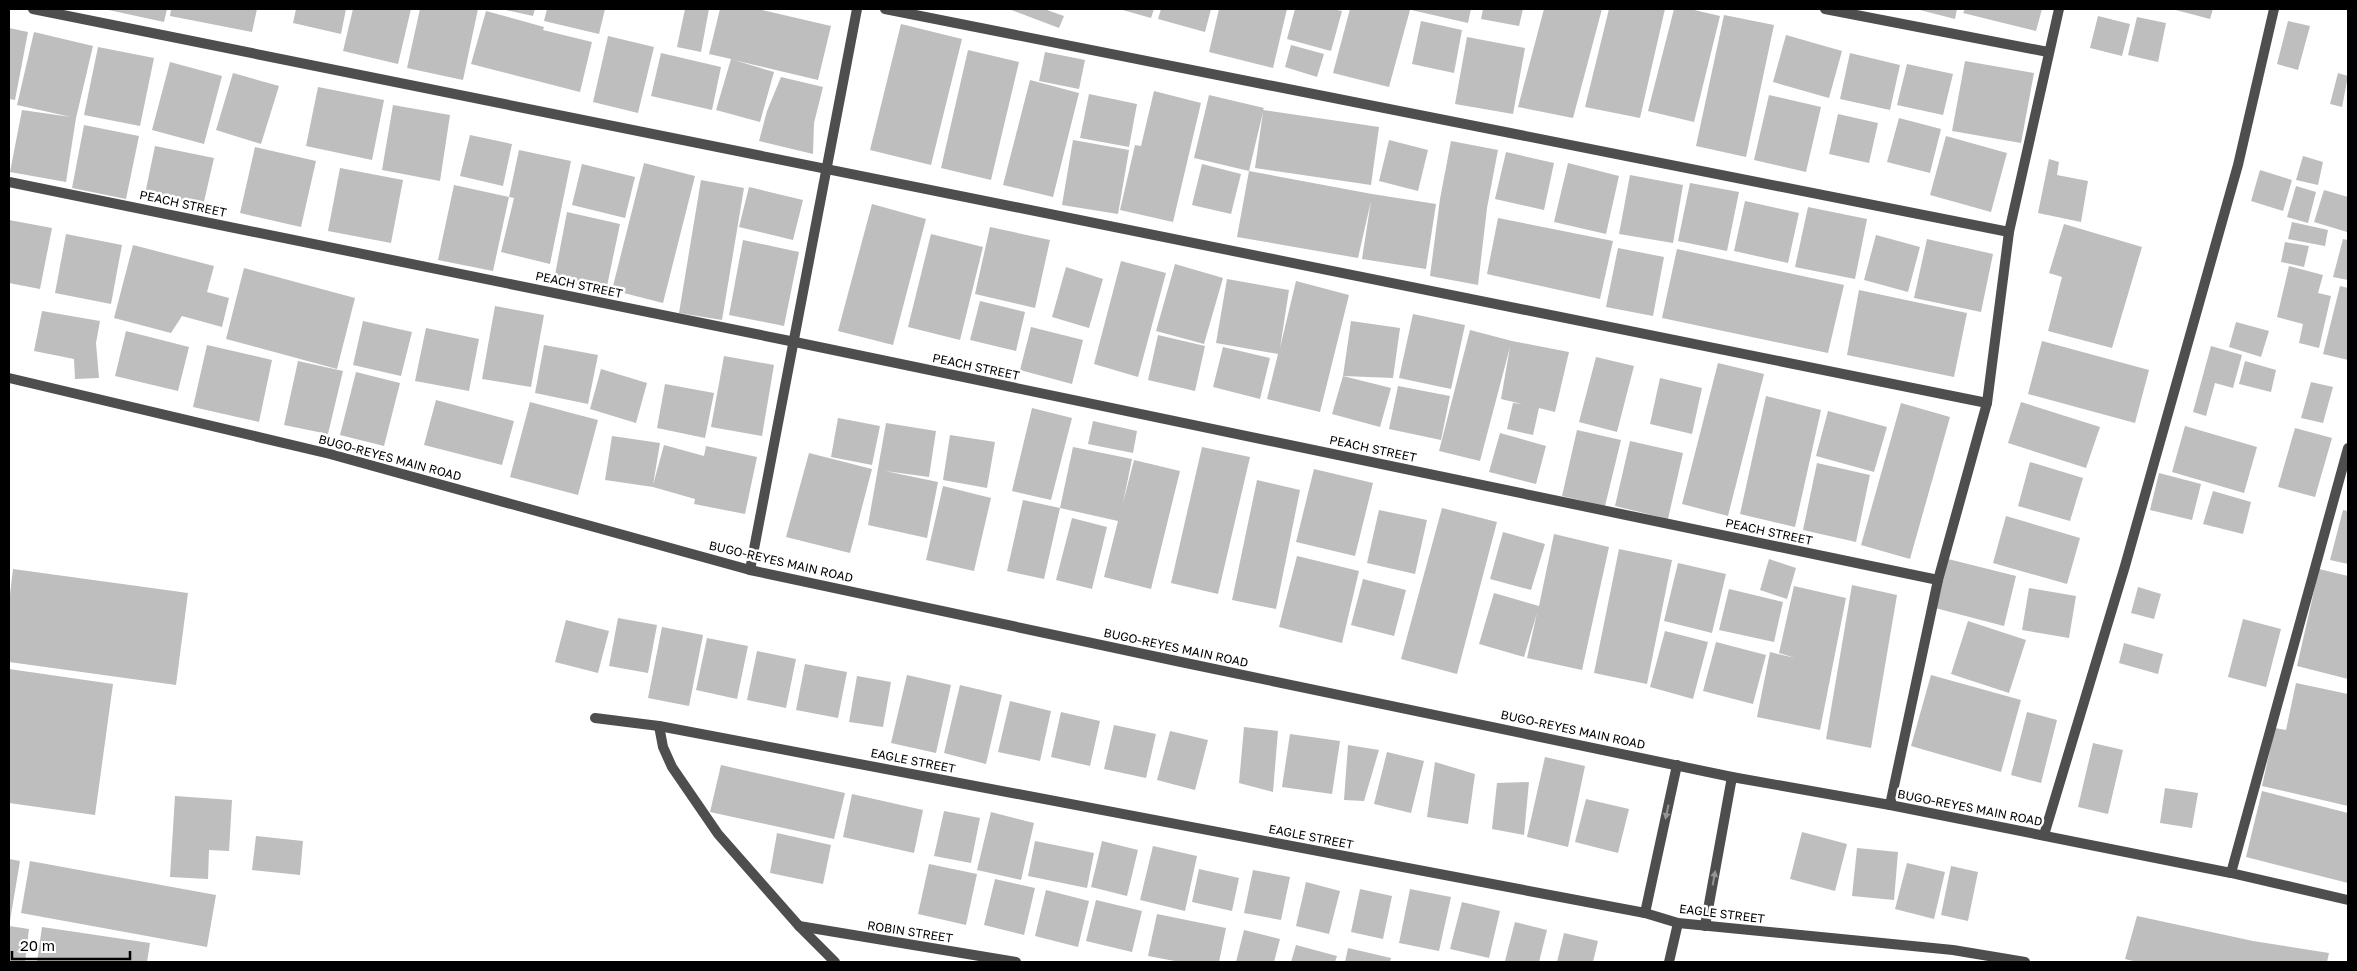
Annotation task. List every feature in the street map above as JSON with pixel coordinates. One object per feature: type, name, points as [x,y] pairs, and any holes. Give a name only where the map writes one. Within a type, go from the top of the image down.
[{"type":"street","points":[[33,9],[1987,403]]},
{"type":"street","points":[[750,570],[857,9]]},
{"type":"street","points":[[885,9],[2009,232]]},
{"type":"street","points":[[1825,9],[2048,52]]},
{"type":"street","points":[[1890,805],[1938,580],[1987,403],[2009,232],[2059,9]]},
{"type":"street","points":[[2044,836],[2128,557],[2238,165],[2274,9]]},
{"type":"street","name":"PEACH STREET","points":[[9,182],[795,342],[1938,580]]},
{"type":"street","name":"BUGO-REYES MAIN ROAD","points":[[9,378],[330,454],[750,570],[1732,777],[1890,805],[2231,873],[2348,900]]},
{"type":"street","points":[[2231,873],[2348,448]]},
{"type":"street","name":"EAGLE STREET","points":[[594,718],[659,726],[1645,914],[1678,923],[1953,950],[2025,962]]},
{"type":"street","points":[[659,726],[663,747],[672,767],[718,834],[799,926],[835,962]]},
{"type":"street","points":[[1645,914],[1677,765]]},
{"type":"street","points":[[1705,926],[1732,777]]},
{"type":"street","points":[[1669,962],[1678,923]]},
{"type":"street","name":"ROBIN STREET","points":[[799,926],[1016,962]]},
{"type":"building","points":[[104,9],[167,9],[164,22]]},
{"type":"building","points":[[171,9],[257,9],[252,32],[170,16]]},
{"type":"building","points":[[296,9],[346,9],[341,34],[293,23]]},
{"type":"building","points":[[353,9],[411,9],[398,64],[343,51]]},
{"type":"building","points":[[420,9],[478,9],[463,80],[407,68]]},
{"type":"building","points":[[501,9],[535,9],[533,16]]},
{"type":"building","points":[[547,9],[605,9],[599,34],[544,21]]},
{"type":"building","points":[[685,9],[709,9],[701,52],[677,47]]},
{"type":"building","points":[[720,9],[758,9],[831,26],[818,80],[734,60],[774,72],[760,122],[716,110],[731,59],[709,54]]},
{"type":"building","points":[[1009,9],[1044,9],[1064,16],[1059,28]]},
{"type":"building","points":[[1119,9],[1154,9],[1151,18]]},
{"type":"building","points":[[1161,9],[1211,9],[1205,32],[1158,19]]},
{"type":"building","points":[[1219,9],[1287,9],[1273,68],[1209,52]]},
{"type":"building","points":[[1295,9],[1333,9],[1342,11],[1331,51],[1287,39]]},
{"type":"building","points":[[1350,9],[1410,10],[1389,87],[1333,73]]},
{"type":"building","points":[[1407,9],[1471,9],[1468,23]]},
{"type":"building","points":[[1483,9],[1523,9],[1519,26],[1481,19]]},
{"type":"building","points":[[1544,9],[1602,9],[1573,118],[1518,107]]},
{"type":"building","points":[[1609,9],[1665,9],[1640,118],[1585,107]]},
{"type":"building","points":[[1674,9],[1690,9],[1720,16],[1694,122],[1648,111]]},
{"type":"building","points":[[1916,9],[1957,9],[1955,19]]},
{"type":"building","points":[[1965,9],[2042,9],[2036,31],[1963,13]]},
{"type":"building","points":[[2172,9],[2213,9],[2210,19]]},
{"type":"building","points":[[486,11],[544,27],[543,30],[592,42],[580,92],[471,64]]},
{"type":"building","points":[[1724,15],[1774,25],[1746,157],[1696,146]]},
{"type":"building","points":[[2098,16],[2130,24],[2122,56],[2090,48]]},
{"type":"building","points":[[2137,17],[2166,23],[2158,62],[2128,55]]},
{"type":"building","points":[[1421,21],[1462,30],[1454,73],[1412,64]]},
{"type":"building","points":[[2288,21],[2310,26],[2298,70],[2277,64]]},
{"type":"building","points":[[901,24],[962,39],[931,165],[870,150]]},
{"type":"building","points":[[9,28],[28,32],[15,100],[9,99]]},
{"type":"building","points":[[34,32],[93,46],[76,118],[66,182],[10,172],[22,110],[71,117],[17,105]]},
{"type":"building","points":[[1786,35],[1842,51],[1829,98],[1773,82]]},
{"type":"building","points":[[608,36],[654,47],[638,113],[593,102]]},
{"type":"building","points":[[1467,37],[1525,48],[1513,114],[1455,104]]},
{"type":"building","points":[[1291,45],[1324,54],[1317,77],[1285,67]]},
{"type":"building","points":[[98,47],[154,58],[140,126],[84,115]]},
{"type":"building","points":[[968,50],[1019,62],[991,180],[941,168]]},
{"type":"building","points":[[1045,52],[1085,60],[1079,89],[1039,81]]},
{"type":"building","points":[[661,53],[721,67],[712,110],[651,96]]},
{"type":"building","points":[[1850,53],[1900,65],[1890,110],[1840,99]]},
{"type":"building","points":[[1965,61],[2034,73],[2021,143],[1952,131]]},
{"type":"building","points":[[170,62],[222,76],[204,144],[152,130]]},
{"type":"building","points":[[1907,64],[1953,74],[1943,115],[1897,105]]},
{"type":"building","points":[[233,73],[279,86],[261,144],[216,130]]},
{"type":"building","points":[[2338,73],[2348,76],[2342,107],[2330,104]]},
{"type":"building","points":[[781,77],[823,87],[814,123],[813,154],[759,141],[767,111]]},
{"type":"building","points":[[1030,80],[1079,93],[1053,197],[1003,185]]},
{"type":"building","points":[[318,87],[384,100],[372,160],[306,146]]},
{"type":"building","points":[[1154,91],[1201,103],[1173,222],[1120,210],[1135,145],[1141,146]]},
{"type":"building","points":[[1089,94],[1137,104],[1129,147],[1080,138]]},
{"type":"building","points":[[1209,95],[1264,108],[1263,110],[1379,127],[1371,185],[1255,168],[1263,112],[1249,171],[1194,158]]},
{"type":"building","points":[[1769,95],[1821,107],[1806,172],[1754,160]]},
{"type":"building","points":[[393,105],[450,115],[440,181],[382,170]]},
{"type":"building","points":[[1838,114],[1878,123],[1869,163],[1829,154]]},
{"type":"building","points":[[1899,118],[1941,129],[1930,173],[1887,162]]},
{"type":"building","points":[[84,125],[139,136],[126,199],[72,188]]},
{"type":"building","points":[[470,135],[512,144],[503,186],[460,176]]},
{"type":"building","points":[[1946,136],[2007,153],[1991,212],[1930,195]]},
{"type":"building","points":[[1073,140],[1129,150],[1118,214],[1062,205]]},
{"type":"building","points":[[1389,140],[1428,150],[1418,191],[1379,181]]},
{"type":"building","points":[[1451,141],[1498,150],[1487,208],[1478,285],[1430,276],[1440,199]]},
{"type":"building","points":[[155,146],[214,158],[203,206],[145,194]]},
{"type":"building","points":[[255,147],[316,161],[301,227],[240,213]]},
{"type":"building","points":[[519,150],[571,161],[550,264],[501,252],[514,198],[509,197]]},
{"type":"building","points":[[1506,152],[1554,163],[1544,210],[1495,199]]},
{"type":"building","points":[[2303,156],[2323,162],[2318,185],[2296,180]]},
{"type":"building","points":[[2049,159],[2059,162],[2057,175],[2088,181],[2081,222],[2038,213]]},
{"type":"building","points":[[644,163],[695,176],[663,303],[612,290]]},
{"type":"building","points":[[1568,163],[1619,176],[1606,234],[1554,222]]},
{"type":"building","points":[[582,164],[635,177],[625,218],[572,205]]},
{"type":"building","points":[[1202,164],[1241,174],[1231,214],[1192,205]]},
{"type":"building","points":[[340,168],[403,180],[391,243],[328,231]]},
{"type":"building","points":[[2260,170],[2292,180],[2283,211],[2251,201]]},
{"type":"building","points":[[1249,171],[1436,204],[1426,269],[1362,259],[1371,201],[1358,258],[1237,237]]},
{"type":"building","points":[[1630,175],[1683,185],[1673,243],[1619,234]]},
{"type":"building","points":[[701,180],[744,188],[722,320],[679,313]]},
{"type":"building","points":[[1690,183],[1739,192],[1727,251],[1678,241]]},
{"type":"building","points":[[454,185],[509,197],[493,271],[438,260]]},
{"type":"building","points":[[2296,186],[2316,192],[2308,223],[2287,217]]},
{"type":"building","points":[[749,187],[803,200],[793,240],[739,227]]},
{"type":"building","points":[[2324,190],[2348,197],[2347,232],[2314,222]]},
{"type":"building","points":[[1745,201],[1799,213],[1788,263],[1734,251]]},
{"type":"building","points":[[872,204],[926,219],[893,345],[838,331]]},
{"type":"building","points":[[1808,207],[1867,219],[1855,279],[1795,267]]},
{"type":"building","points":[[567,212],[620,224],[606,291],[554,280]]},
{"type":"building","points":[[1498,218],[1613,241],[1600,299],[1487,274]]},
{"type":"building","points":[[9,220],[52,228],[40,289],[9,283]]},
{"type":"building","points":[[2292,222],[2328,230],[2325,246],[2288,239]]},
{"type":"building","points":[[2064,224],[2142,247],[2112,348],[2048,331],[2062,277],[2049,273]]},
{"type":"building","points":[[990,227],[1050,240],[1035,308],[975,294]]},
{"type":"building","points":[[66,234],[122,245],[111,304],[55,293]]},
{"type":"building","points":[[931,234],[983,247],[960,340],[908,327]]},
{"type":"building","points":[[1876,235],[1920,247],[1908,292],[1864,280]]},
{"type":"building","points":[[1927,239],[1993,254],[1981,312],[1914,298]]},
{"type":"building","points":[[2343,239],[2348,240],[2348,280],[2333,277]]},
{"type":"building","points":[[743,240],[799,252],[784,326],[729,315]]},
{"type":"building","points":[[2285,242],[2309,246],[2304,267],[2281,262]]},
{"type":"building","points":[[133,245],[214,266],[207,292],[229,298],[222,327],[182,316],[171,333],[114,318]]},
{"type":"building","points":[[1618,248],[1664,257],[1653,316],[1606,307]]},
{"type":"building","points":[[1677,249],[1844,285],[1828,353],[1662,318]]},
{"type":"building","points":[[1121,261],[1166,273],[1138,377],[1094,364]]},
{"type":"building","points":[[1175,264],[1223,278],[1204,344],[1156,331]]},
{"type":"building","points":[[2289,266],[2323,275],[2318,293],[2331,296],[2319,348],[2299,343],[2303,324],[2277,317]]},
{"type":"building","points":[[1066,267],[1103,279],[1089,328],[1052,317]]},
{"type":"building","points":[[244,268],[355,298],[337,369],[226,339]]},
{"type":"building","points":[[1227,279],[1289,290],[1280,348],[1296,281],[1349,295],[1320,412],[1267,399],[1278,354],[1216,343]]},
{"type":"building","points":[[2340,286],[2348,288],[2348,360],[2323,354]]},
{"type":"building","points":[[1859,290],[1967,313],[1954,377],[1847,355]]},
{"type":"building","points":[[980,301],[1025,312],[1016,351],[970,340]]},
{"type":"building","points":[[495,306],[544,315],[531,387],[482,379]]},
{"type":"building","points":[[42,311],[100,321],[96,343],[99,378],[75,379],[74,359],[34,351]]},
{"type":"building","points":[[1413,314],[1465,325],[1451,389],[1399,378]]},
{"type":"building","points":[[363,321],[412,332],[401,376],[353,365]]},
{"type":"building","points":[[1351,321],[1400,328],[1393,378],[1343,376]]},
{"type":"building","points":[[2236,322],[2269,331],[2261,357],[2229,347]]},
{"type":"building","points":[[1031,327],[1083,340],[1072,384],[1020,370]]},
{"type":"building","points":[[426,328],[479,339],[469,391],[415,381]]},
{"type":"building","points":[[1470,330],[1512,341],[1569,352],[1555,412],[1539,408],[1533,435],[1507,429],[1513,403],[1522,404],[1501,399],[1510,347],[1480,461],[1439,451]]},
{"type":"building","points":[[126,331],[189,347],[178,391],[115,376]]},
{"type":"building","points":[[1158,335],[1205,346],[1195,391],[1148,380]]},
{"type":"building","points":[[2042,341],[2149,370],[2135,423],[2028,394]]},
{"type":"building","points":[[207,345],[272,360],[259,422],[193,407]]},
{"type":"building","points":[[544,345],[598,355],[588,404],[535,393]]},
{"type":"building","points":[[2211,346],[2242,355],[2233,388],[2215,383],[2206,416],[2193,412]]},
{"type":"building","points":[[1223,347],[1270,358],[1260,399],[1213,387]]},
{"type":"building","points":[[724,356],[774,365],[762,436],[711,427]]},
{"type":"building","points":[[1596,357],[1634,366],[1617,432],[1579,422]]},
{"type":"building","points":[[298,361],[343,371],[328,434],[284,425]]},
{"type":"building","points":[[2245,361],[2276,370],[2271,392],[2239,384]]},
{"type":"building","points":[[1718,363],[1764,374],[1728,516],[1682,504]]},
{"type":"building","points":[[601,369],[647,383],[636,423],[590,409]]},
{"type":"building","points":[[356,372],[400,383],[384,446],[340,435]]},
{"type":"building","points":[[1343,376],[1391,388],[1380,427],[1332,414]]},
{"type":"building","points":[[1660,378],[1702,388],[1692,434],[1650,424]]},
{"type":"building","points":[[2311,382],[2333,387],[2323,423],[2301,418]]},
{"type":"building","points":[[665,384],[714,393],[705,438],[657,428]]},
{"type":"building","points":[[1398,386],[1450,396],[1441,440],[1389,429]]},
{"type":"building","points":[[1766,396],[1821,410],[1795,527],[1740,514]]},
{"type":"building","points":[[436,400],[514,421],[502,465],[424,445]]},
{"type":"building","points":[[530,402],[598,420],[578,495],[510,477]]},
{"type":"building","points":[[2021,402],[2100,427],[2086,468],[2008,443]]},
{"type":"building","points":[[1901,403],[1950,417],[1910,559],[1861,545]]},
{"type":"building","points":[[1032,408],[1072,418],[1051,500],[1012,491]]},
{"type":"building","points":[[1828,411],[1887,427],[1874,472],[1816,456]]},
{"type":"building","points":[[838,418],[880,426],[872,465],[831,457]]},
{"type":"building","points":[[1093,421],[1137,431],[1133,453],[1088,444]]},
{"type":"building","points":[[886,423],[936,431],[929,477],[885,471],[938,482],[927,538],[868,525]]},
{"type":"building","points":[[2185,426],[2257,447],[2244,493],[2172,472]]},
{"type":"building","points":[[2295,428],[2332,438],[2315,497],[2278,487]]},
{"type":"building","points":[[1577,430],[1621,440],[1605,506],[1562,496]]},
{"type":"building","points":[[1500,433],[1546,446],[1536,484],[1489,472]]},
{"type":"building","points":[[950,435],[995,442],[987,488],[943,480]]},
{"type":"building","points":[[612,436],[660,443],[653,485],[664,445],[704,456],[706,446],[757,457],[745,514],[694,504],[695,499],[653,487],[605,480]]},
{"type":"building","points":[[1630,441],[1683,453],[1668,519],[1615,506]]},
{"type":"building","points":[[1073,447],[1132,459],[1123,503],[1134,460],[1180,471],[1151,589],[1104,577],[1118,521],[1060,508]]},
{"type":"building","points":[[1202,447],[1250,457],[1218,594],[1171,583]]},
{"type":"building","points":[[809,453],[872,469],[850,553],[786,537]]},
{"type":"building","points":[[2030,462],[2083,478],[2070,521],[2018,506]]},
{"type":"building","points":[[1817,463],[1870,475],[1856,542],[1803,530]]},
{"type":"building","points":[[1314,469],[1373,483],[1355,556],[1296,542]]},
{"type":"building","points":[[2159,473],[2201,484],[2192,520],[2150,510]]},
{"type":"building","points":[[1257,480],[1300,490],[1276,609],[1232,600]]},
{"type":"building","points":[[943,486],[991,498],[974,571],[926,560]]},
{"type":"building","points":[[2213,491],[2251,502],[2243,534],[2203,524]]},
{"type":"building","points":[[1023,500],[1060,508],[1044,579],[1007,571]]},
{"type":"building","points":[[1442,508],[1497,522],[1457,674],[1401,659]]},
{"type":"building","points":[[1379,510],[1427,520],[1415,574],[1367,563]]},
{"type":"building","points":[[2343,510],[2348,511],[2348,564],[2330,560]]},
{"type":"building","points":[[2006,516],[2080,538],[2067,584],[1993,563]]},
{"type":"building","points":[[1072,518],[1107,527],[1092,589],[1056,580]]},
{"type":"building","points":[[1503,532],[1545,544],[1531,590],[1490,579]]},
{"type":"building","points":[[1554,534],[1609,547],[1582,670],[1527,658],[1537,613],[1524,657],[1479,644],[1494,593],[1539,606]]},
{"type":"building","points":[[1619,549],[1672,560],[1647,684],[1594,673]]},
{"type":"building","points":[[1297,556],[1359,571],[1342,643],[1279,627]]},
{"type":"building","points":[[1769,559],[1796,568],[1787,599],[1760,590]]},
{"type":"building","points":[[1948,559],[2016,576],[2004,626],[1935,608]]},
{"type":"building","points":[[1678,563],[1726,574],[1712,633],[1664,621]]},
{"type":"building","points":[[13,569],[188,593],[176,685],[9,662],[9,603]]},
{"type":"building","points":[[2319,569],[2348,576],[2348,679],[2297,666]]},
{"type":"building","points":[[1363,579],[1406,590],[1394,636],[1351,625]]},
{"type":"building","points":[[1852,585],[1897,595],[1871,748],[1826,739]]},
{"type":"building","points":[[1794,586],[1846,598],[1820,730],[1757,717],[1770,652],[1795,658],[1779,653]]},
{"type":"building","points":[[2138,587],[2161,594],[2154,619],[2131,613]]},
{"type":"building","points":[[2029,588],[2076,596],[2069,638],[2022,630]]},
{"type":"building","points":[[1729,589],[1783,602],[1774,642],[1719,630]]},
{"type":"building","points":[[618,618],[657,625],[648,673],[609,666]]},
{"type":"building","points":[[2243,619],[2281,629],[2266,687],[2228,677]]},
{"type":"building","points":[[566,620],[609,631],[598,673],[555,662]]},
{"type":"building","points":[[1968,621],[2026,640],[2009,693],[1951,674]]},
{"type":"building","points":[[662,627],[703,635],[689,706],[648,698]]},
{"type":"building","points":[[1665,631],[1708,642],[1693,699],[1650,687]]},
{"type":"building","points":[[707,638],[748,646],[737,699],[696,690]]},
{"type":"building","points":[[1716,642],[1766,655],[1753,704],[1703,691]]},
{"type":"building","points":[[2124,643],[2163,654],[2158,674],[2119,663]]},
{"type":"building","points":[[757,651],[796,659],[786,708],[747,700]]},
{"type":"building","points":[[805,664],[847,672],[838,718],[796,710]]},
{"type":"building","points":[[9,669],[113,684],[95,815],[9,803]]},
{"type":"building","points":[[907,675],[951,685],[936,753],[891,743]]},
{"type":"building","points":[[1931,675],[2021,700],[2001,772],[1911,746]]},
{"type":"building","points":[[857,676],[891,682],[883,727],[849,722]]},
{"type":"building","points":[[2296,683],[2348,694],[2348,806],[2262,786],[2275,728],[2286,730]]},
{"type":"building","points":[[960,685],[1002,695],[986,764],[944,753]]},
{"type":"building","points":[[1010,701],[1051,711],[1040,761],[998,752]]},
{"type":"building","points":[[1061,712],[1100,721],[1090,766],[1051,757]]},
{"type":"building","points":[[2027,712],[2057,720],[2041,783],[2011,775]]},
{"type":"building","points":[[1114,725],[1156,734],[1146,778],[1104,769]]},
{"type":"building","points":[[1244,727],[1278,731],[1273,792],[1239,783]]},
{"type":"building","points":[[1170,731],[1208,740],[1195,790],[1157,780]]},
{"type":"building","points":[[1290,734],[1340,741],[1332,794],[1282,787]]},
{"type":"building","points":[[2093,743],[2123,750],[2108,814],[2078,807]]},
{"type":"building","points":[[1348,745],[1379,750],[1364,801],[1344,800]]},
{"type":"building","points":[[1387,752],[1424,761],[1411,813],[1374,804]]},
{"type":"building","points":[[1545,757],[1585,766],[1568,847],[1527,837]]},
{"type":"building","points":[[1435,762],[1475,774],[1468,824],[1427,817]]},
{"type":"building","points":[[721,765],[845,793],[834,839],[710,812]]},
{"type":"building","points":[[1529,782],[1524,835],[1492,829],[1497,783]]},
{"type":"building","points":[[2165,788],[2198,793],[2192,828],[2160,823]]},
{"type":"building","points":[[2262,791],[2348,813],[2348,883],[2246,857]]},
{"type":"building","points":[[852,794],[923,810],[914,853],[843,837]]},
{"type":"building","points":[[175,796],[232,800],[229,851],[209,850],[208,879],[170,877]]},
{"type":"building","points":[[1586,799],[1629,809],[1618,853],[1575,842]]},
{"type":"building","points":[[944,811],[980,818],[971,863],[934,856]]},
{"type":"building","points":[[991,812],[1034,823],[1021,880],[977,870]]},
{"type":"building","points":[[1802,832],[1847,844],[1835,891],[1790,879]]},
{"type":"building","points":[[777,833],[831,845],[823,884],[770,873]]},
{"type":"building","points":[[256,836],[303,841],[300,875],[252,870]]},
{"type":"building","points":[[1035,841],[1094,853],[1087,888],[1028,876]]},
{"type":"building","points":[[1102,841],[1138,850],[1127,896],[1091,887]]},
{"type":"building","points":[[1153,846],[1197,856],[1185,911],[1140,900]]},
{"type":"building","points":[[1857,848],[1898,852],[1894,900],[1852,896]]},
{"type":"building","points":[[9,859],[20,861],[10,921],[9,921]]},
{"type":"building","points":[[30,861],[216,895],[207,947],[21,913]]},
{"type":"building","points":[[1907,863],[1945,872],[1934,919],[1895,909]]},
{"type":"building","points":[[929,864],[977,874],[966,925],[918,914]]},
{"type":"building","points":[[1951,866],[1978,872],[1968,921],[1941,915]]},
{"type":"building","points":[[1199,869],[1239,878],[1232,911],[1192,902]]},
{"type":"building","points":[[1253,870],[1290,877],[1281,920],[1244,913]]},
{"type":"building","points":[[995,879],[1035,888],[1024,935],[984,925]]},
{"type":"building","points":[[1306,882],[1340,891],[1329,934],[1296,926]]},
{"type":"building","points":[[1360,889],[1392,896],[1383,939],[1351,932]]},
{"type":"building","points":[[1410,889],[1451,897],[1439,951],[1399,943]]},
{"type":"building","points":[[1046,890],[1089,901],[1078,947],[1035,936]]},
{"type":"building","points":[[1096,900],[1142,911],[1132,952],[1086,941]]},
{"type":"building","points":[[1462,902],[1500,911],[1489,958],[1450,949]]},
{"type":"building","points":[[1157,914],[1226,928],[1219,962],[1180,962],[1148,956]]},
{"type":"building","points":[[2137,916],[2253,941],[2329,953],[2327,962],[2137,962],[2125,959]]},
{"type":"building","points":[[1515,922],[1547,930],[1539,962],[1505,961]]},
{"type":"building","points":[[9,926],[29,929],[25,962],[9,962]]},
{"type":"building","points":[[42,927],[150,943],[147,962],[37,962]]},
{"type":"building","points":[[1244,930],[1280,939],[1274,962],[1236,962]]},
{"type":"building","points":[[1564,933],[1598,941],[1593,962],[1557,962]]},
{"type":"building","points":[[1296,945],[1337,956],[1335,962],[1291,962]]},
{"type":"building","points":[[1348,948],[1391,958],[1390,962],[1345,962]]}]
